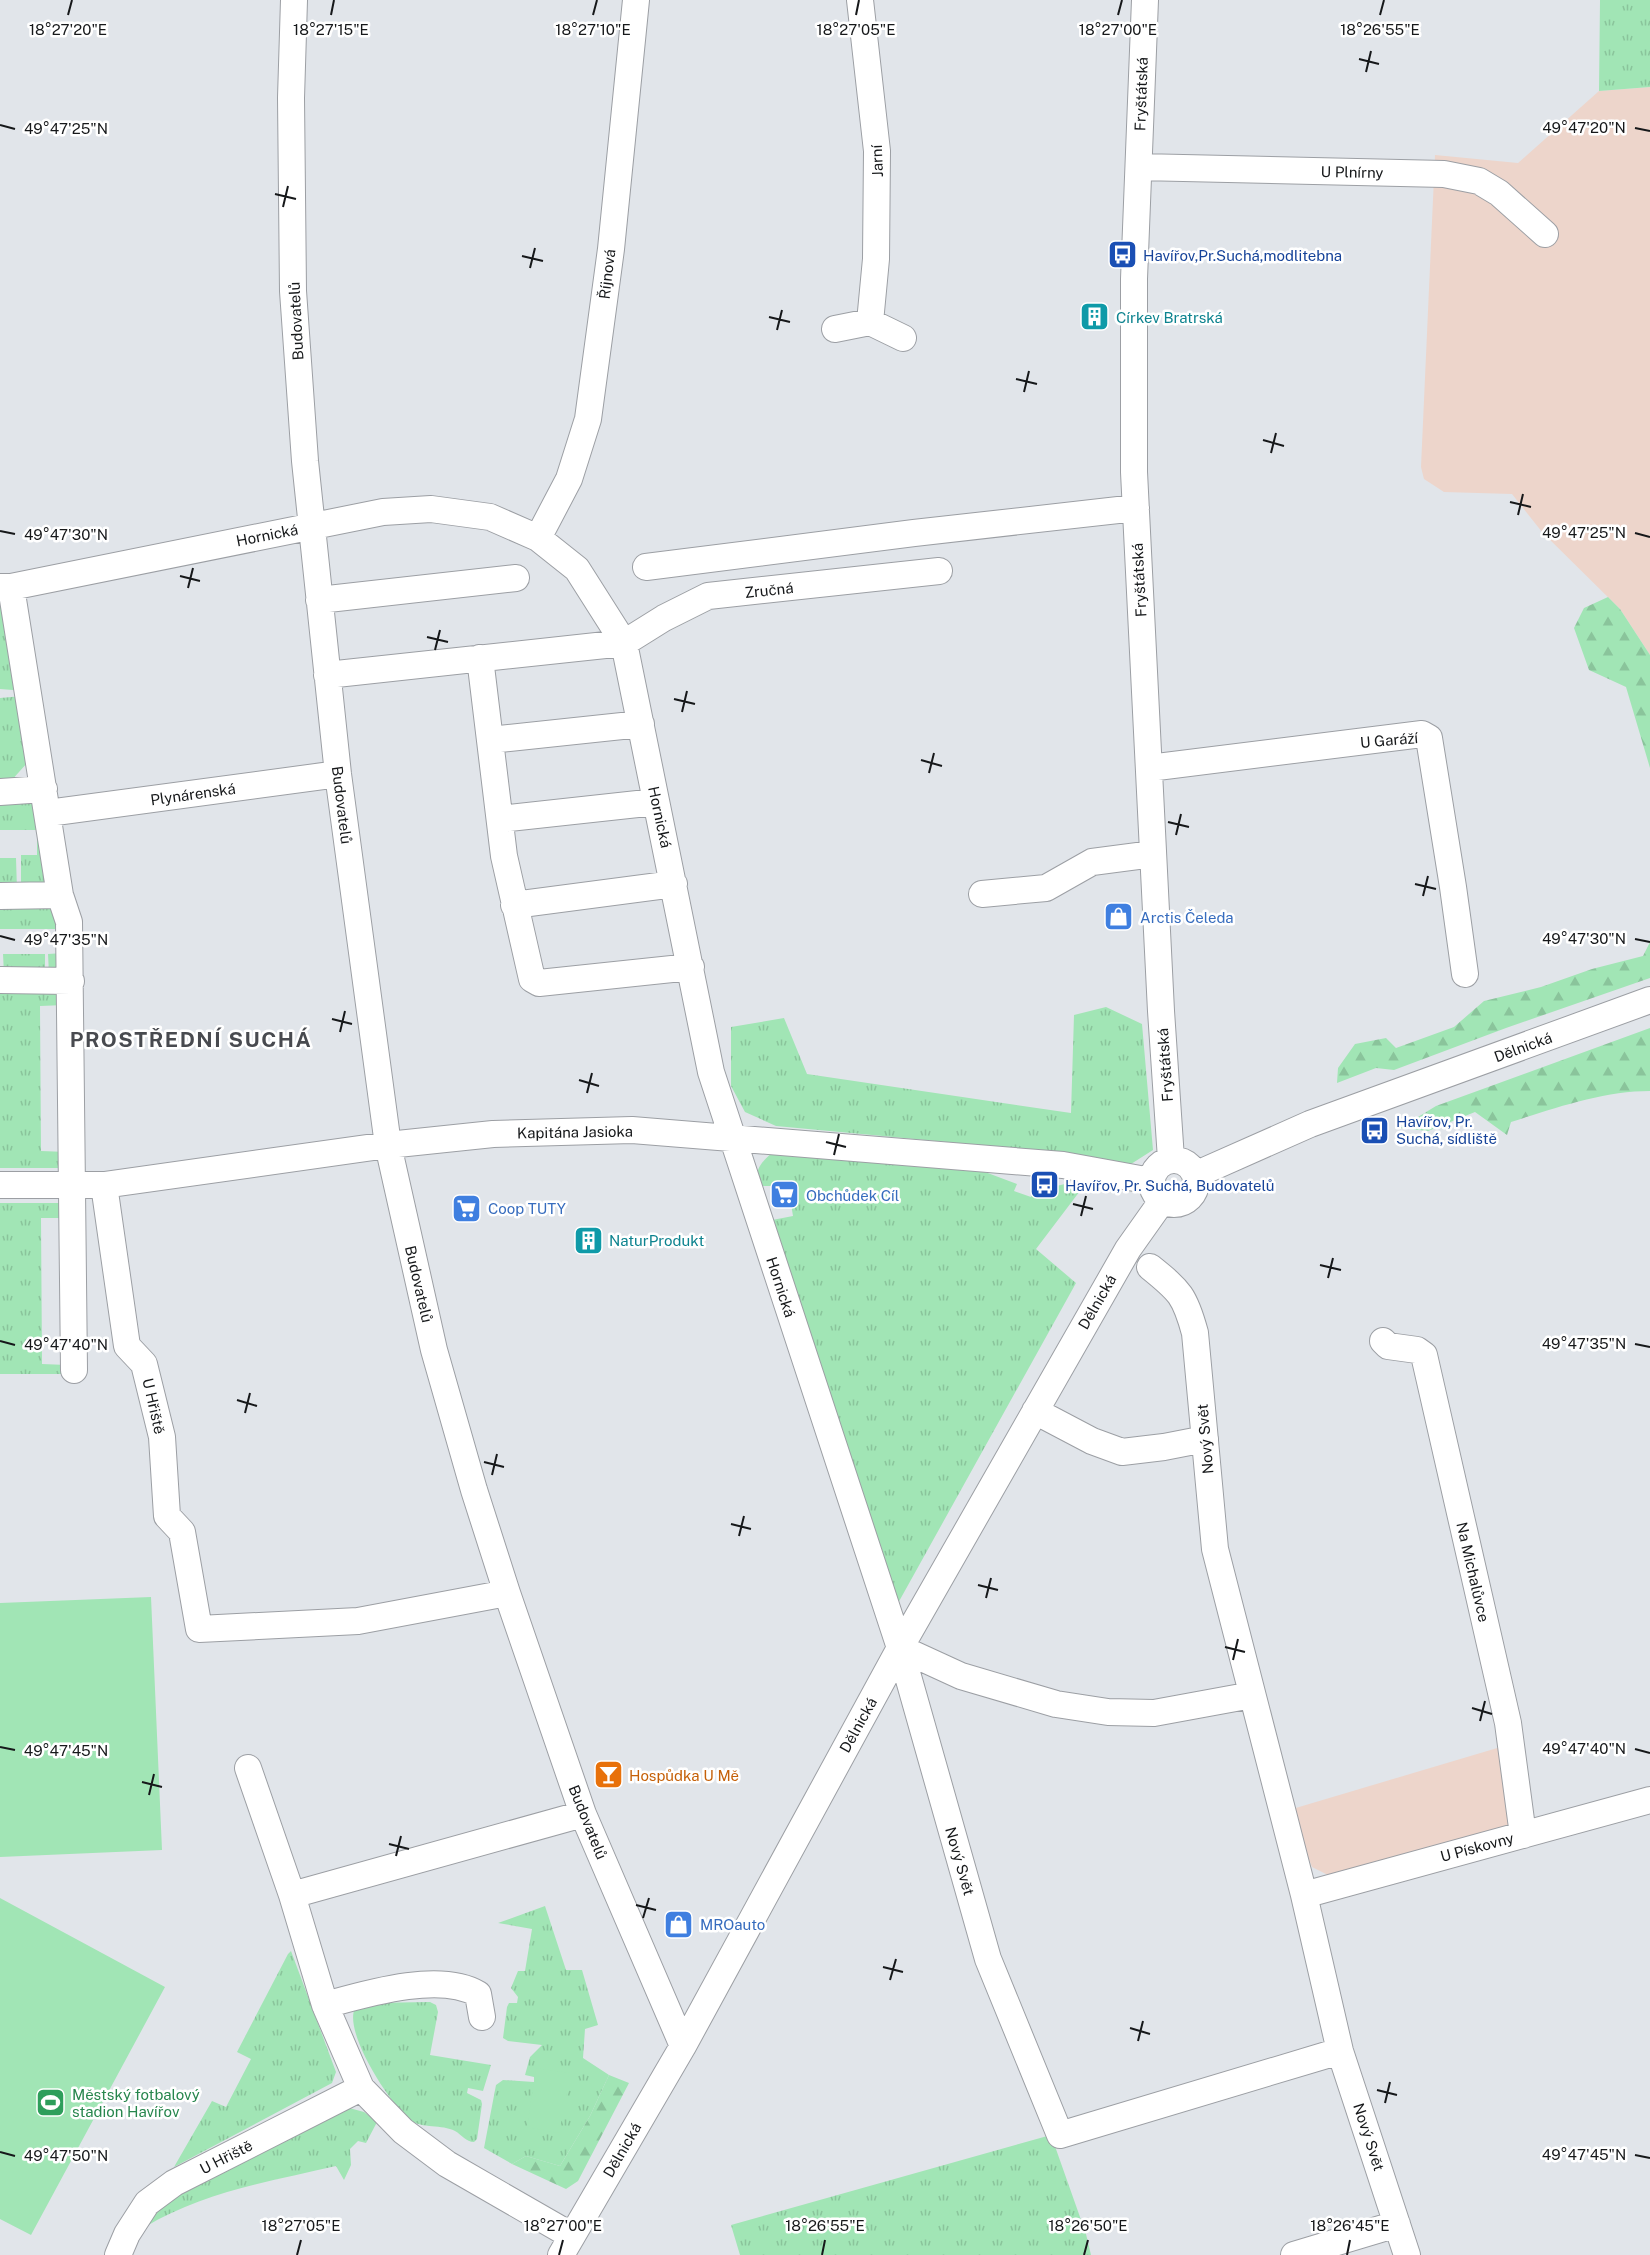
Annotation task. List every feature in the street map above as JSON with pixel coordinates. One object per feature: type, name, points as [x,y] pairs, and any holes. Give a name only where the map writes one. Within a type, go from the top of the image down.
[{"type":"street","name":"Budovatelů","points":[[294,0],[291,98],[293,291],[310,526],[338,774],[388,1145],[434,1350],[474,1490],[507,1593],[583,1814],[683,2046]]},
{"type":"street","name":"Říjnová","points":[[538,538],[569,479],[588,419],[610,249],[636,0]]},
{"type":"street","name":"Jarní","points":[[860,0],[878,151],[876,258],[870,322]]},
{"type":"street","name":"Fryštátská","points":[[1145,0],[1134,279],[1134,472],[1171,1159]]},
{"type":"street","name":"U Plnírny","points":[[1138,167],[1444,174],[1479,181],[1499,193],[1545,234]]},
{"type":"street","points":[[835,329],[870,322],[903,338]]},
{"type":"street","points":[[646,567],[1136,508]]},
{"type":"street","name":"Hornická","points":[[5,587],[383,512],[431,509],[489,518],[538,538],[577,569],[624,643],[711,1072],[900,1648]]},
{"type":"street","name":"Zručná","points":[[624,643],[663,618],[708,596],[933,572],[942,531]]},
{"type":"street","points":[[319,600],[516,578]]},
{"type":"street","points":[[5,587],[46,801],[60,895],[69,922],[74,1185],[74,1370]]},
{"type":"street","points":[[327,675],[624,643]]},
{"type":"street","points":[[480,658],[504,856],[529,971],[535,982],[691,967]]},
{"type":"street","points":[[490,740],[641,724]]},
{"type":"street","name":"U Garáží","points":[[1149,768],[1422,734],[1429,738],[1465,974]]},
{"type":"street","name":"Plynárenská","points":[[0,792],[46,801],[338,774]]},
{"type":"street","points":[[500,819],[656,802]]},
{"type":"street","points":[[982,894],[1046,888],[1092,862],[1153,854]]},
{"type":"street","points":[[514,905],[674,884]]},
{"type":"street","points":[[0,896],[60,895]]},
{"type":"street","points":[[0,980],[71,981]]},
{"type":"street","name":"Dělnická","points":[[1195,1175],[1310,1124],[1650,1000]]},
{"type":"street","name":"Kapitána Jasioka","points":[[0,1185],[104,1185],[388,1145],[496,1134],[632,1130],[1063,1165],[1157,1191]]},
{"type":"street","points":[[1171,1159],[1186,1162],[1195,1175],[1195,1190],[1184,1202],[1169,1203],[1157,1191],[1154,1171],[1161,1163],[1171,1159]]},
{"type":"street","name":"U Hřiště","points":[[104,1185],[127,1346],[144,1364],[162,1437],[167,1516],[182,1532],[199,1629],[357,1621],[507,1593]]},
{"type":"street","name":"Dělnická","points":[[566,2245],[683,2046],[900,1648],[1128,1249],[1157,1191]]},
{"type":"street","name":"Nový Svět","points":[[1150,1267],[1172,1284],[1187,1303],[1195,1333],[1215,1548],[1304,1895],[1340,2050],[1407,2255]]},
{"type":"street","name":"Na Michalůvce","points":[[1383,1341],[1388,1346],[1417,1350],[1424,1355],[1508,1723],[1523,1835]]},
{"type":"street","points":[[1035,1411],[1092,1441],[1122,1452],[1205,1439]]},
{"type":"street","points":[[900,1648],[961,1676],[1056,1704],[1108,1712],[1154,1713],[1252,1695]]},
{"type":"street","name":"Nový Svět","points":[[900,1648],[988,1959],[1060,2135],[1340,2050]]},
{"type":"street","points":[[248,1768],[292,1895],[325,2005],[362,2088],[403,2131],[447,2164],[566,2245]]},
{"type":"street","name":"U Pískovny","points":[[1304,1895],[1650,1800]]},
{"type":"street","points":[[292,1895],[583,1814]]},
{"type":"street","points":[[325,2005],[408,1985],[454,1986],[467,1988],[478,1994],[482,2017]]},
{"type":"street","name":"U Hřiště","points":[[118,2255],[127,2234],[147,2203],[174,2183],[362,2088]]},
{"type":"street","points":[[1294,2255],[1397,2224]]},
{"type":"shaded area","points":[[1650,87],[1650,655],[1620,609],[1542,532],[1512,494],[1444,492],[1424,479],[1421,467],[1435,155],[1518,163],[1599,91]]},
{"type":"shaded area","points":[[1504,1746],[1518,1831],[1338,1880],[1312,1867],[1289,1810]]},
{"type":"green space","points":[[1600,0],[1650,0],[1650,87],[1599,91]]},
{"type":"green space","points":[[1608,597],[1620,609],[1650,655],[1650,768],[1626,687],[1589,670],[1574,628],[1584,608]]},
{"type":"green space","points":[[0,600],[7,600],[20,688],[13,690],[0,689]]},
{"type":"green space","points":[[23,696],[28,762],[10,782],[0,785],[0,698]]},
{"type":"green space","points":[[0,797],[21,797],[35,803],[51,888],[21,891],[21,855],[37,855],[37,830],[0,830]]},
{"type":"green space","points":[[0,858],[16,858],[17,890],[0,890]]},
{"type":"green space","points":[[41,900],[56,903],[62,917],[68,948],[65,973],[49,974],[48,954],[64,953],[64,929],[0,929],[0,901]]},
{"type":"green space","points":[[1650,942],[1650,978],[1394,1070],[1376,1068],[1337,1083],[1338,1068],[1355,1044],[1386,1038],[1396,1048],[1454,1027],[1484,1001],[1541,987],[1592,969],[1643,956]]},
{"type":"green space","points":[[3,954],[45,954],[45,974],[4,974]]},
{"type":"green space","points":[[0,986],[55,987],[65,1005],[40,1006],[41,1151],[67,1152],[70,1168],[0,1168]]},
{"type":"green space","points":[[1106,1007],[1142,1024],[1153,1150],[1131,1164],[968,1144],[776,1126],[745,1112],[731,1086],[731,1027],[784,1018],[807,1074],[1071,1113],[1074,1015]]},
{"type":"green space","points":[[1650,1028],[1650,1091],[1597,1097],[1545,1111],[1511,1122],[1507,1135],[1475,1112],[1428,1131],[1400,1128],[1436,1106]]},
{"type":"green space","points":[[772,1153],[985,1172],[1017,1184],[1014,1191],[1031,1197],[1036,1185],[1052,1187],[1078,1181],[1086,1183],[1036,1249],[1076,1283],[897,1605],[767,1221],[793,1216],[788,1186],[757,1186],[759,1167]]},
{"type":"green space","points":[[0,1203],[66,1203],[66,1218],[41,1218],[42,1364],[67,1365],[70,1374],[0,1374]]},
{"type":"green space","points":[[151,1597],[162,1850],[0,1857],[0,1603]]},
{"type":"green space","name":"Městský fotbalový stadion Havířov","points":[[0,1898],[165,1987],[31,2235],[0,2219]]},
{"type":"green space","points":[[545,1906],[566,1970],[582,1970],[598,2025],[585,2029],[583,2058],[609,2075],[590,2116],[560,2166],[526,2156],[512,2164],[484,2148],[496,2085],[503,2080],[534,2082],[534,2077],[525,2075],[530,2057],[542,2045],[508,2041],[503,2038],[507,2007],[509,2003],[517,2003],[518,1997],[511,1988],[518,1971],[525,1971],[532,1929],[498,1923]]},
{"type":"green space","points":[[291,1951],[336,2072],[332,2083],[174,2167],[212,2101],[226,2107],[251,2059],[237,2052]]},
{"type":"green space","points":[[430,2002],[436,2005],[438,2012],[430,2055],[491,2065],[483,2091],[468,2088],[467,2093],[481,2100],[482,2104],[477,2139],[474,2142],[450,2129],[415,2123],[401,2112],[370,2067],[356,2033],[353,2019],[355,2008],[371,2003]]},
{"type":"green space","points":[[536,2068],[571,2073],[559,2133],[527,2127]]},
{"type":"green space","points":[[609,2075],[629,2083],[578,2181],[566,2189],[512,2164],[526,2156],[560,2166],[590,2116]]},
{"type":"green space","points":[[342,2106],[364,2112],[376,2121],[366,2143],[358,2141],[350,2149],[351,2165],[344,2180],[336,2166],[263,2183],[214,2196],[167,2215],[145,2227],[143,2222],[169,2199]]},
{"type":"green space","points":[[1051,2135],[1086,2234],[1091,2255],[740,2255],[731,2225]]},
{"type":"place","name":"Havířov,Pr.Suchá,modlitebna","points":[[1122,255]]},
{"type":"place","name":"Církev Bratrská","points":[[1095,317]]},
{"type":"place","name":"Arctis Čeleda","points":[[1119,917]]},
{"type":"place","name":"Havířov, Pr. Suchá, sídliště","points":[[1375,1130]]},
{"type":"place","name":"Havířov, Pr. Suchá, Budovatelů","points":[[1044,1185]]},
{"type":"place","name":"Obchůdek Cíl","points":[[785,1195]]},
{"type":"place","name":"Coop TUTY","points":[[467,1208]]},
{"type":"place","name":"NaturProdukt","points":[[588,1240]]},
{"type":"place","name":"Hospůdka U Mě","points":[[608,1775]]},
{"type":"place","name":"MROauto","points":[[679,1924]]},
{"type":"place","name":"Městský fotbalový stadion Havířov","points":[[51,2103]]},
{"type":"district","name":"PROSTŘEDNÍ SUCHÁ","points":[[191,1039]]}]
